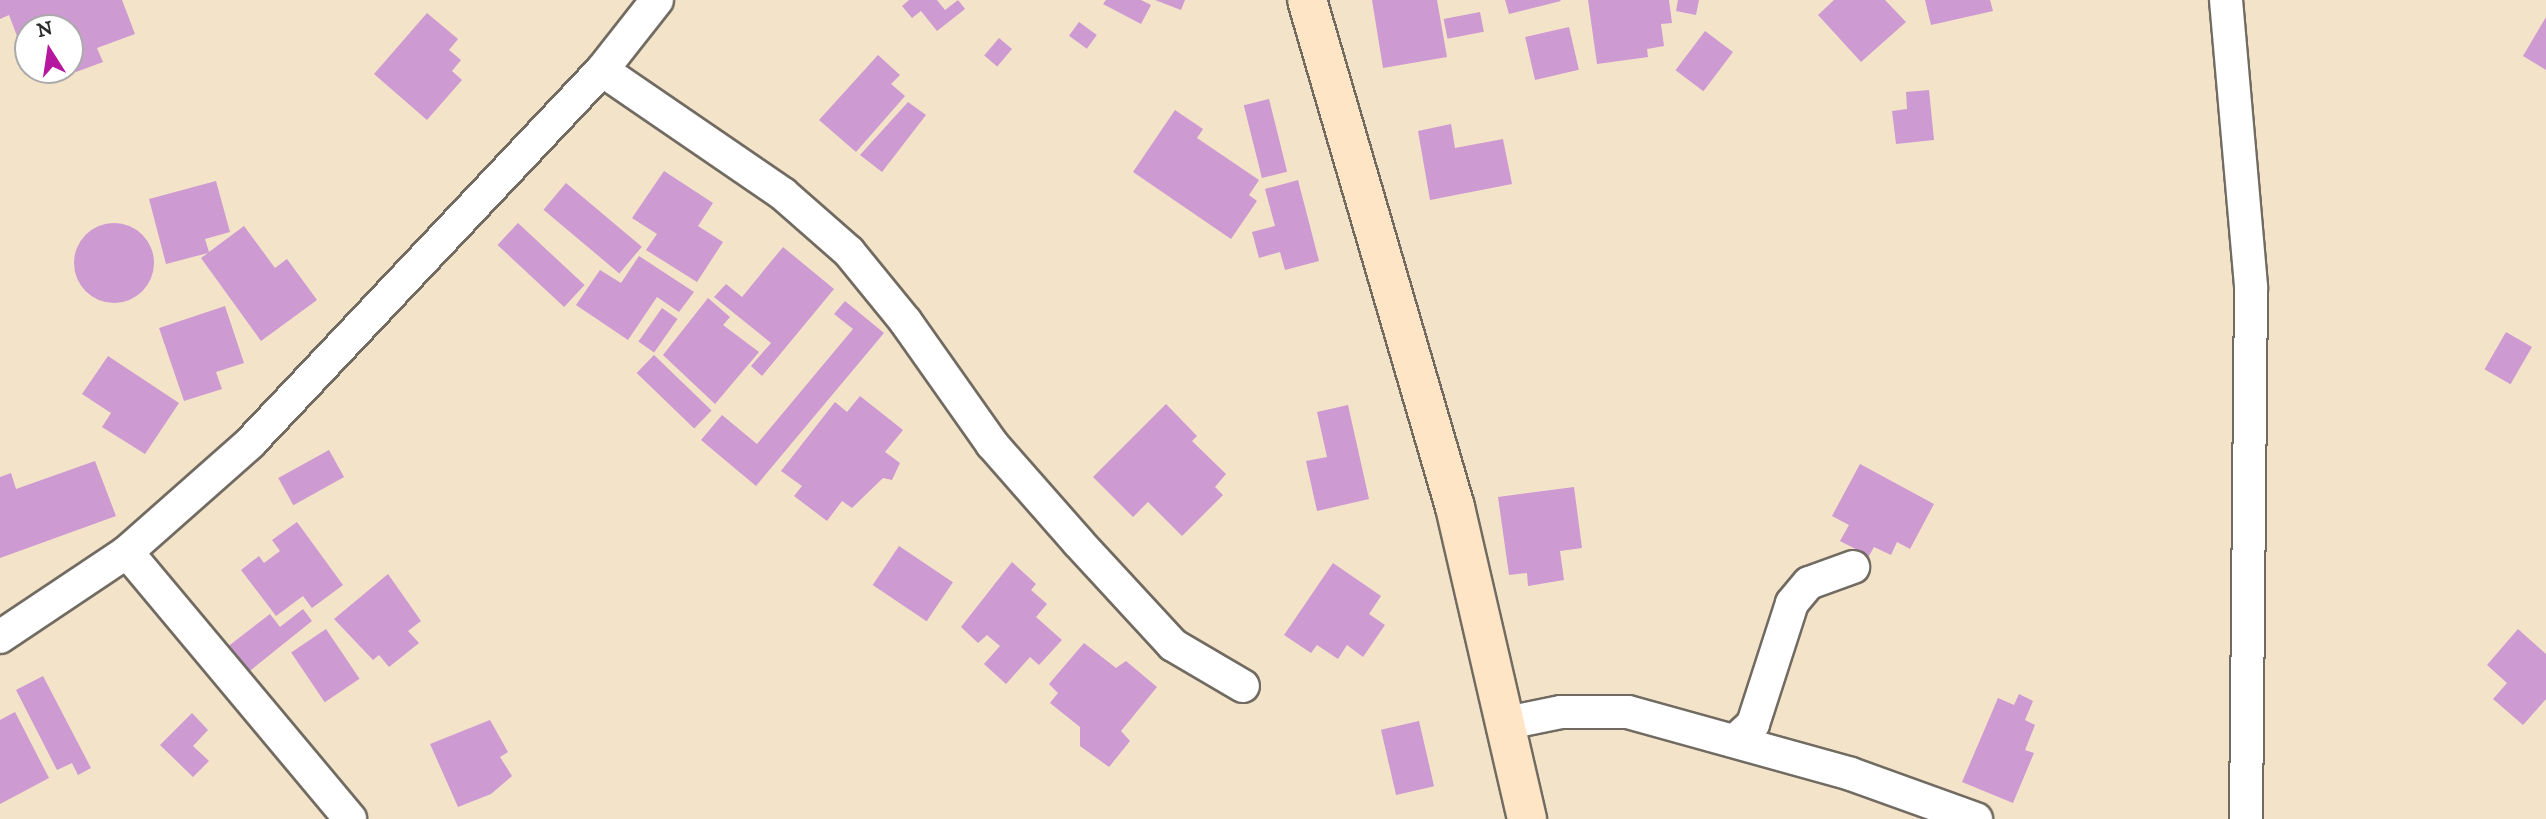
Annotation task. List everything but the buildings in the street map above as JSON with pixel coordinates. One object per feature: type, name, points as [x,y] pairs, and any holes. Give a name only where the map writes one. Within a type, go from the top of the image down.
[{"type":"street","points":[[0,638],[127,552],[250,443],[602,70],[657,0]]},
{"type":"street","points":[[1307,0],[1408,333],[1507,723],[1527,819]]},
{"type":"street","points":[[2226,0],[2251,287],[2246,819]]},
{"type":"street","points":[[602,70],[783,194],[849,252],[906,322],[992,444],[1078,542],[1174,645],[1242,686]]},
{"type":"street","points":[[127,552],[350,819]]},
{"type":"street","points":[[1737,739],[1754,724],[1792,603],[1809,583],[1853,567]]},
{"type":"street","points":[[1507,723],[1561,712],[1628,712],[1737,739],[1976,819]]}]
